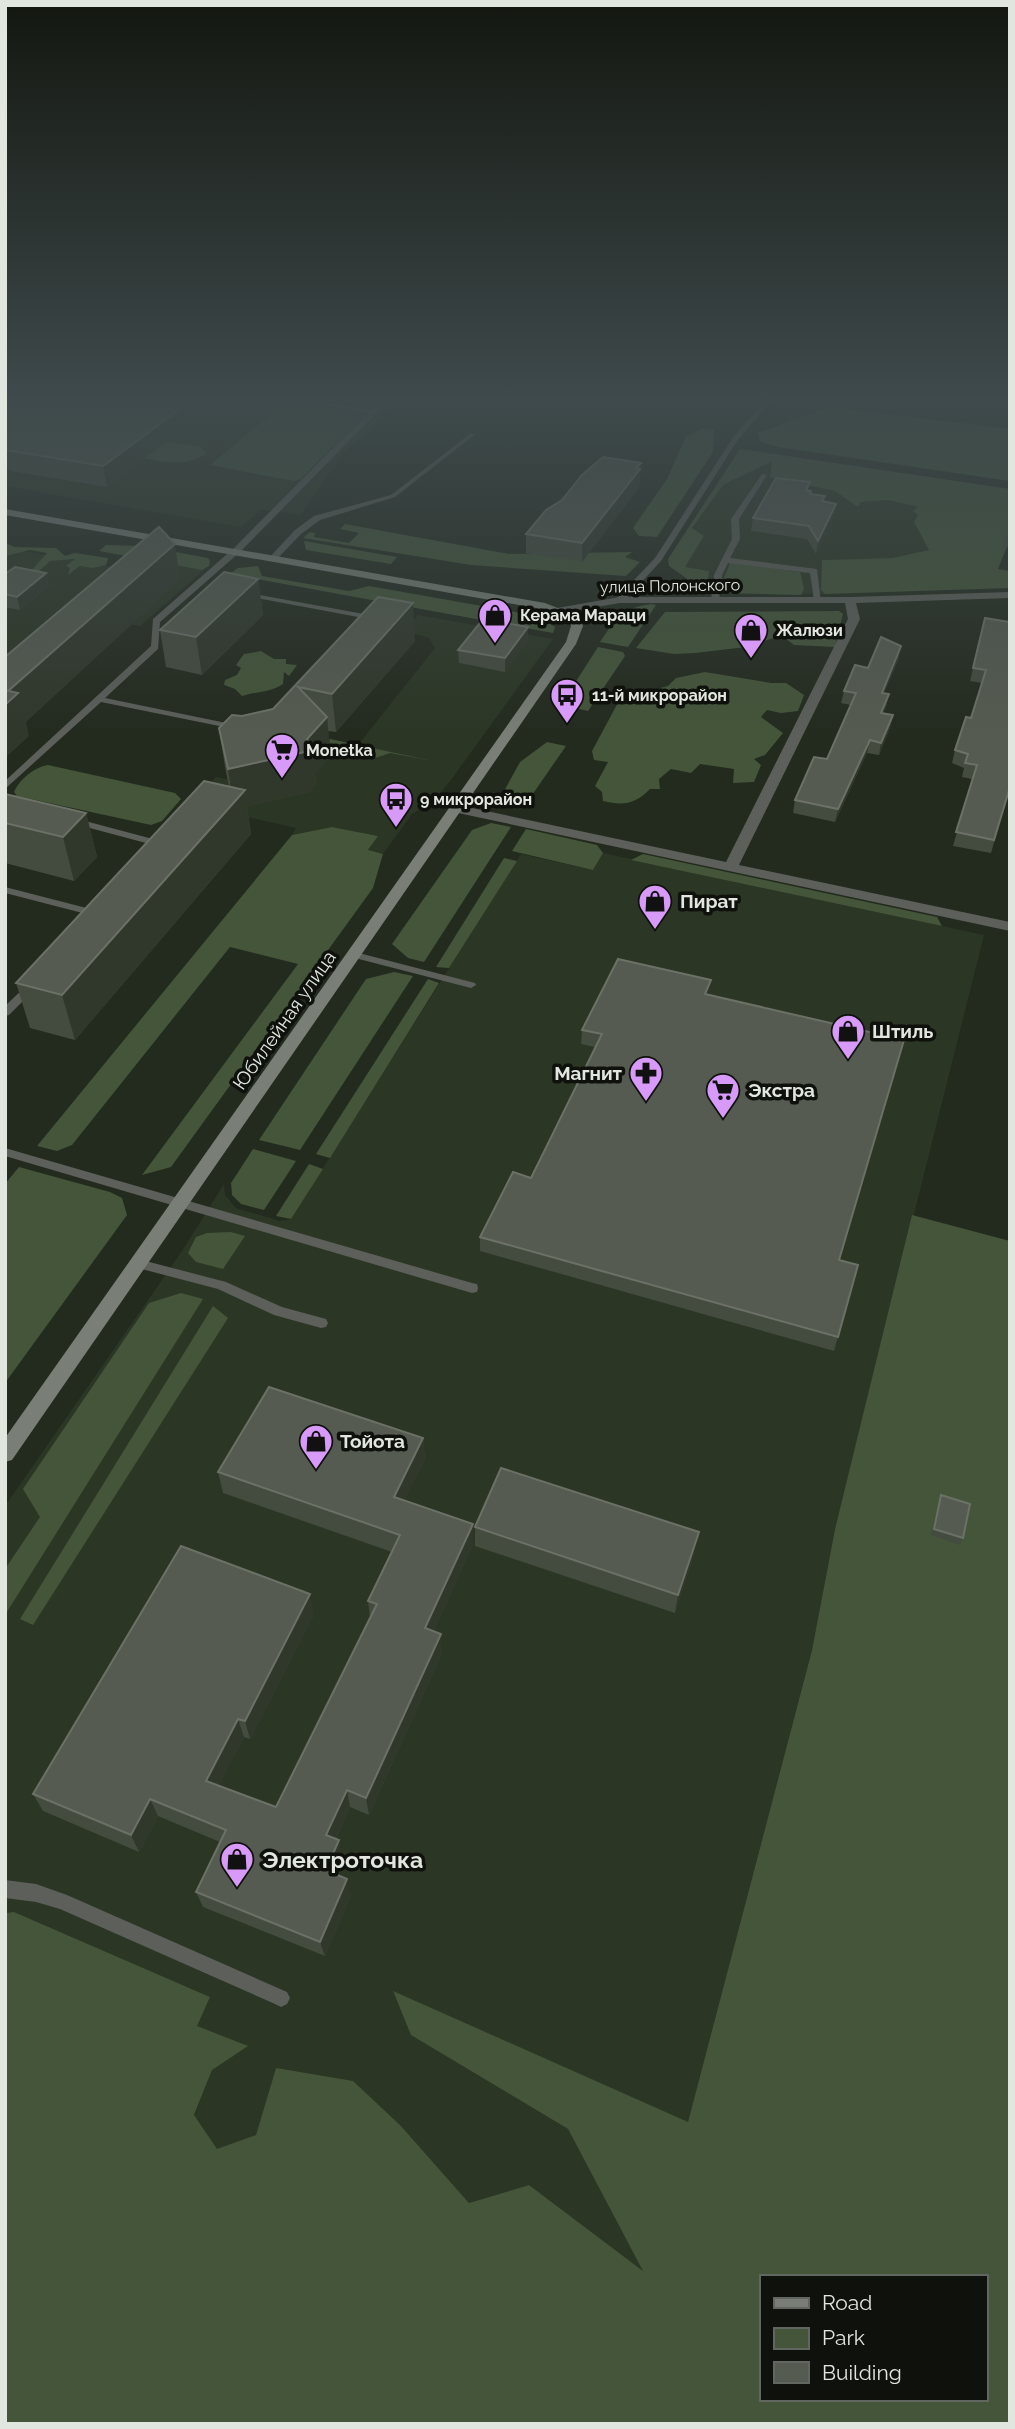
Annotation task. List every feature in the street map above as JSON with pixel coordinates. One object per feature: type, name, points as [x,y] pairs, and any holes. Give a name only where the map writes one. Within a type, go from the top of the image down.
[{"type":"main road","name":"улица Полонского","points":[[5,512],[561,610]]},
{"type":"main road","name":"Юбилейная улица","points":[[5,1454],[458,809],[573,640],[576,626],[574,618],[561,610]]},
{"type":"street","name":"улица Полонского","points":[[561,610],[620,600],[850,600],[1010,595]]},
{"type":"street","points":[[731,867],[850,629],[855,614],[850,600]]},
{"type":"street","points":[[458,809],[1010,927]]},
{"type":"lane","points":[[5,786],[155,648],[156,621],[200,585],[275,511]]},
{"type":"lane","points":[[272,558],[298,532],[317,518],[340,511]]},
{"type":"lane","points":[[620,600],[658,559],[688,511]]},
{"type":"lane","points":[[715,600],[714,588],[737,539],[735,519],[740,511]]},
{"type":"lane","points":[[726,560],[814,571],[818,600]]},
{"type":"lane","points":[[200,585],[213,588]]},
{"type":"lane","points":[[241,593],[364,616],[346,636]]},
{"type":"lane","points":[[99,699],[245,730]]},
{"type":"lane","points":[[58,818],[163,843],[153,853]]},
{"type":"lane","points":[[5,890],[98,914]]},
{"type":"lane","points":[[89,924],[107,904]]},
{"type":"lane","points":[[355,955],[471,985]]},
{"type":"lane","points":[[5,1013],[43,973]]},
{"type":"lane","points":[[5,1152],[472,1288]]},
{"type":"lane","points":[[138,1264],[221,1286],[279,1311],[321,1323]]},
{"type":"lane","points":[[5,1889],[36,1893],[61,1901],[281,1998]]},
{"type":"shaded area","points":[[151,511],[259,511],[241,527]]},
{"type":"shaded area","points":[[277,511],[304,511],[301,515]]},
{"type":"shaded area","points":[[704,511],[915,511],[918,515],[914,523],[929,550],[892,558],[822,560],[825,594],[707,593],[709,571],[684,567],[704,536],[692,529]]},
{"type":"shaded area","points":[[5,548],[118,568],[5,663]]},
{"type":"shaded area","points":[[134,557],[205,569],[140,626],[77,614]]},
{"type":"shaded area","points":[[418,615],[553,639],[451,780],[433,802],[412,814],[383,854],[368,851],[377,836],[332,827],[292,835],[296,828],[203,807],[205,789],[216,777],[227,779],[229,783],[311,779],[325,762],[330,739],[358,745],[435,648],[429,638],[405,631]]},
{"type":"shaded area","points":[[603,853],[984,935],[835,1529],[812,1650],[688,2123],[393,1992],[412,2035],[568,2129],[644,2272],[529,2185],[469,2203],[401,2126],[276,2068],[256,2135],[217,2150],[194,2116],[212,2070],[196,2026],[210,1997],[14,1912],[5,1913],[5,1506],[182,1251],[224,1184],[225,1195],[236,1208],[280,1221],[291,1219],[521,854],[593,870]]},
{"type":"green space","points":[[645,511],[674,511],[657,537],[639,536],[633,528]]},
{"type":"green space","points":[[699,511],[704,511],[692,528],[704,536],[685,567],[709,571],[707,593],[669,566],[668,559]]},
{"type":"green space","points":[[913,511],[1010,511],[1010,539],[998,569],[1010,571],[1010,588],[825,594],[821,590],[822,560],[892,558],[929,550],[914,522],[918,515]]},
{"type":"green space","points":[[345,524],[509,554],[632,552],[625,557],[640,562],[626,576],[471,565],[303,538],[310,532],[315,533],[314,537],[349,543],[359,533],[340,529]]},
{"type":"green space","points":[[304,541],[397,557],[391,564],[306,550]]},
{"type":"green space","points":[[5,543],[15,547],[56,548],[65,556],[75,553],[108,558],[106,565],[93,568],[80,566],[68,575],[70,568],[66,566],[75,559],[50,561],[39,571],[39,576],[49,586],[22,581],[47,553],[30,550],[5,556]]},
{"type":"green space","points":[[106,545],[143,546],[208,558],[210,561],[209,566],[202,570],[99,551]]},
{"type":"green space","points":[[730,563],[800,572],[804,589],[801,595],[723,593],[720,588]]},
{"type":"green space","points":[[258,566],[262,576],[349,591],[369,586],[538,616],[555,627],[553,633],[229,574],[238,568]]},
{"type":"green space","points":[[656,605],[628,647],[600,642],[610,627],[627,611]]},
{"type":"green space","points":[[839,611],[843,614],[835,647],[794,645],[785,638],[777,637],[746,647],[695,653],[674,654],[636,648],[665,612]]},
{"type":"green space","points":[[598,647],[623,652],[625,656],[588,711],[571,707],[573,686]]},
{"type":"green space","points":[[261,651],[274,659],[286,659],[286,664],[297,665],[289,676],[284,672],[283,684],[242,696],[235,689],[224,685],[225,680],[237,675],[241,668],[236,665],[244,654]]},
{"type":"green space","points":[[705,672],[786,683],[804,695],[798,711],[781,713],[767,710],[761,717],[783,733],[765,755],[754,759],[761,765],[754,782],[733,783],[734,769],[700,764],[691,773],[671,769],[659,779],[660,789],[650,789],[634,801],[603,801],[602,792],[595,786],[608,762],[594,760],[592,751],[621,697],[629,696],[646,701],[649,691],[668,686],[676,678]]},
{"type":"green space","points":[[330,739],[433,761],[390,753],[372,759],[324,749]]},
{"type":"green space","points":[[547,742],[566,746],[530,798],[504,791],[520,762]]},
{"type":"green space","points":[[48,765],[175,793],[181,799],[162,821],[151,825],[17,796],[14,792],[23,779],[37,768]]},
{"type":"green space","points":[[491,823],[511,827],[424,962],[408,958],[392,944],[472,830]]},
{"type":"green space","points":[[332,827],[378,836],[368,850],[383,854],[373,888],[171,1167],[142,1175],[298,964],[230,947],[72,1145],[57,1151],[37,1146],[292,835]]},
{"type":"green space","points":[[526,829],[597,845],[603,853],[593,870],[512,851]]},
{"type":"green space","points":[[643,854],[937,917],[942,926],[631,860]]},
{"type":"green space","points":[[504,858],[517,861],[449,968],[436,967]]},
{"type":"green space","points":[[394,972],[413,976],[300,1150],[259,1140],[366,979]]},
{"type":"green space","points":[[428,979],[439,983],[330,1158],[316,1154]]},
{"type":"green space","points":[[253,1149],[296,1161],[264,1210],[241,1204],[232,1195],[231,1183]]},
{"type":"green space","points":[[309,1164],[323,1169],[291,1219],[276,1216]]},
{"type":"green space","points":[[19,1167],[110,1192],[122,1198],[127,1215],[5,1383],[5,1184]]},
{"type":"green space","points":[[912,1215],[1010,1241],[1010,2424],[5,2424],[5,1913],[14,1912],[210,1997],[197,2026],[248,2046],[212,2070],[194,2115],[217,2149],[256,2135],[276,2068],[353,2081],[401,2126],[469,2203],[529,2185],[643,2271],[568,2129],[411,2035],[393,1991],[688,2122],[812,1650],[835,1529]]},
{"type":"green space","points":[[231,1232],[245,1236],[223,1269],[196,1262],[188,1253],[196,1237],[207,1233]]},
{"type":"green space","points":[[181,1293],[203,1299],[5,1615],[5,1569],[40,1517],[23,1489],[149,1303]]},
{"type":"green space","points":[[213,1306],[228,1318],[33,1625],[20,1619]]},
{"type":"building","points":[[545,511],[607,511],[582,543],[526,534]]},
{"type":"building","points":[[757,511],[832,511],[818,541],[809,526],[753,518]]},
{"type":"building","points":[[159,527],[175,544],[8,691],[5,690],[5,657]]},
{"type":"building","points":[[15,567],[46,573],[17,597],[5,594],[5,574]]},
{"type":"building","points":[[224,572],[258,579],[196,637],[160,630]]},
{"type":"building","points":[[378,597],[413,603],[332,694],[298,687],[327,717],[307,739],[311,745],[307,747],[309,751],[228,769],[219,728],[232,715],[242,716],[273,709]]},
{"type":"building","points":[[985,618],[1010,622],[1010,787],[994,840],[956,832],[977,765],[965,763],[968,754],[955,750],[966,717],[971,718],[986,670],[973,668]]},
{"type":"building","points":[[483,619],[528,627],[505,658],[458,650]]},
{"type":"building","points":[[881,637],[901,646],[882,693],[889,694],[881,713],[893,715],[881,743],[870,740],[838,809],[795,800],[814,757],[827,759],[856,693],[844,691],[855,665],[868,668]]},
{"type":"building","points":[[5,690],[18,693],[5,705]]},
{"type":"building","points":[[204,781],[245,790],[62,995],[16,983]]},
{"type":"building","points":[[5,794],[86,813],[63,837],[5,823]]},
{"type":"building","name":"Экстра","points":[[618,959],[711,980],[705,994],[904,1040],[839,1260],[858,1265],[838,1337],[480,1237],[513,1172],[531,1178],[602,1034],[582,1030]]},
{"type":"building","points":[[269,1387],[423,1438],[394,1497],[473,1524],[425,1628],[441,1634],[366,1798],[347,1790],[326,1835],[339,1840],[326,1870],[347,1879],[320,1942],[196,1892],[226,1830],[150,1799],[131,1835],[33,1794],[181,1546],[310,1594],[245,1721],[238,1719],[206,1781],[276,1807],[377,1604],[368,1601],[400,1535],[218,1472]]},
{"type":"building","points":[[501,1468],[699,1532],[678,1595],[475,1527]]},
{"type":"building","points":[[941,1495],[970,1504],[963,1538],[934,1529]]},
{"type":"place","name":"Керама Мараци","points":[[495,645]]},
{"type":"place","name":"Жалюзи","points":[[751,660]]},
{"type":"place","name":"11-й микрорайон","points":[[567,725]]},
{"type":"place","name":"Monetka","points":[[282,780]]},
{"type":"place","name":"9 микрорайон","points":[[396,829]]},
{"type":"place","name":"Пират","points":[[655,931]]},
{"type":"place","name":"Штиль","points":[[848,1061]]},
{"type":"place","name":"Магнит","points":[[646,1103]]},
{"type":"place","name":"Экстра","points":[[723,1120]]},
{"type":"place","name":"Тойота","points":[[316,1471]]},
{"type":"place","name":"Электроточка","points":[[237,1889]]}]
